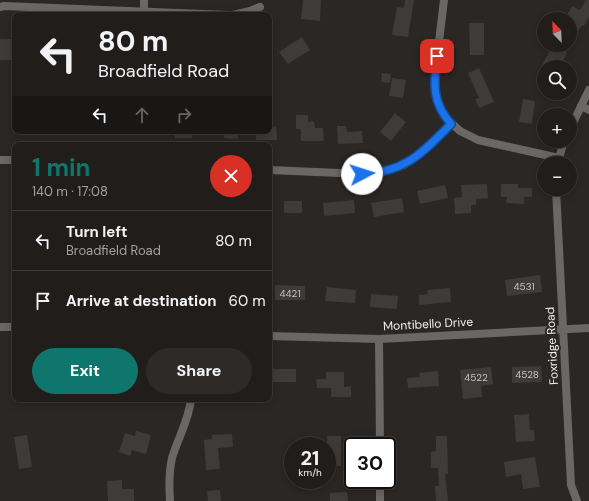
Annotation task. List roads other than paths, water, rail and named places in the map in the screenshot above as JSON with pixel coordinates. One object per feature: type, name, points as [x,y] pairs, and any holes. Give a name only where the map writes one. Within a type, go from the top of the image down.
[{"type":"street","points":[[1,5],[144,12],[144,0]]},
{"type":"street","points":[[444,0],[434,83],[439,105],[451,124],[460,131],[478,140],[542,156]]},
{"type":"street","points":[[246,12],[260,7]]},
{"type":"street","points":[[577,114],[589,90]]},
{"type":"street","points":[[581,106],[589,110]]},
{"type":"street","points":[[272,170],[362,174],[383,172],[404,165],[416,157],[451,124]]},
{"type":"street","points":[[0,160],[12,160]]},
{"type":"street","name":"Foxridge Road","points":[[556,196],[571,485],[577,501]]},
{"type":"street","points":[[0,327],[12,327]]},
{"type":"street","name":"Montibello Drive","points":[[272,336],[379,339],[589,328]]},
{"type":"street","points":[[379,339],[380,437]]},
{"type":"street","points":[[170,501],[170,474],[172,458],[186,422],[190,402]]},
{"type":"street","points":[[380,489],[380,501]]}]
